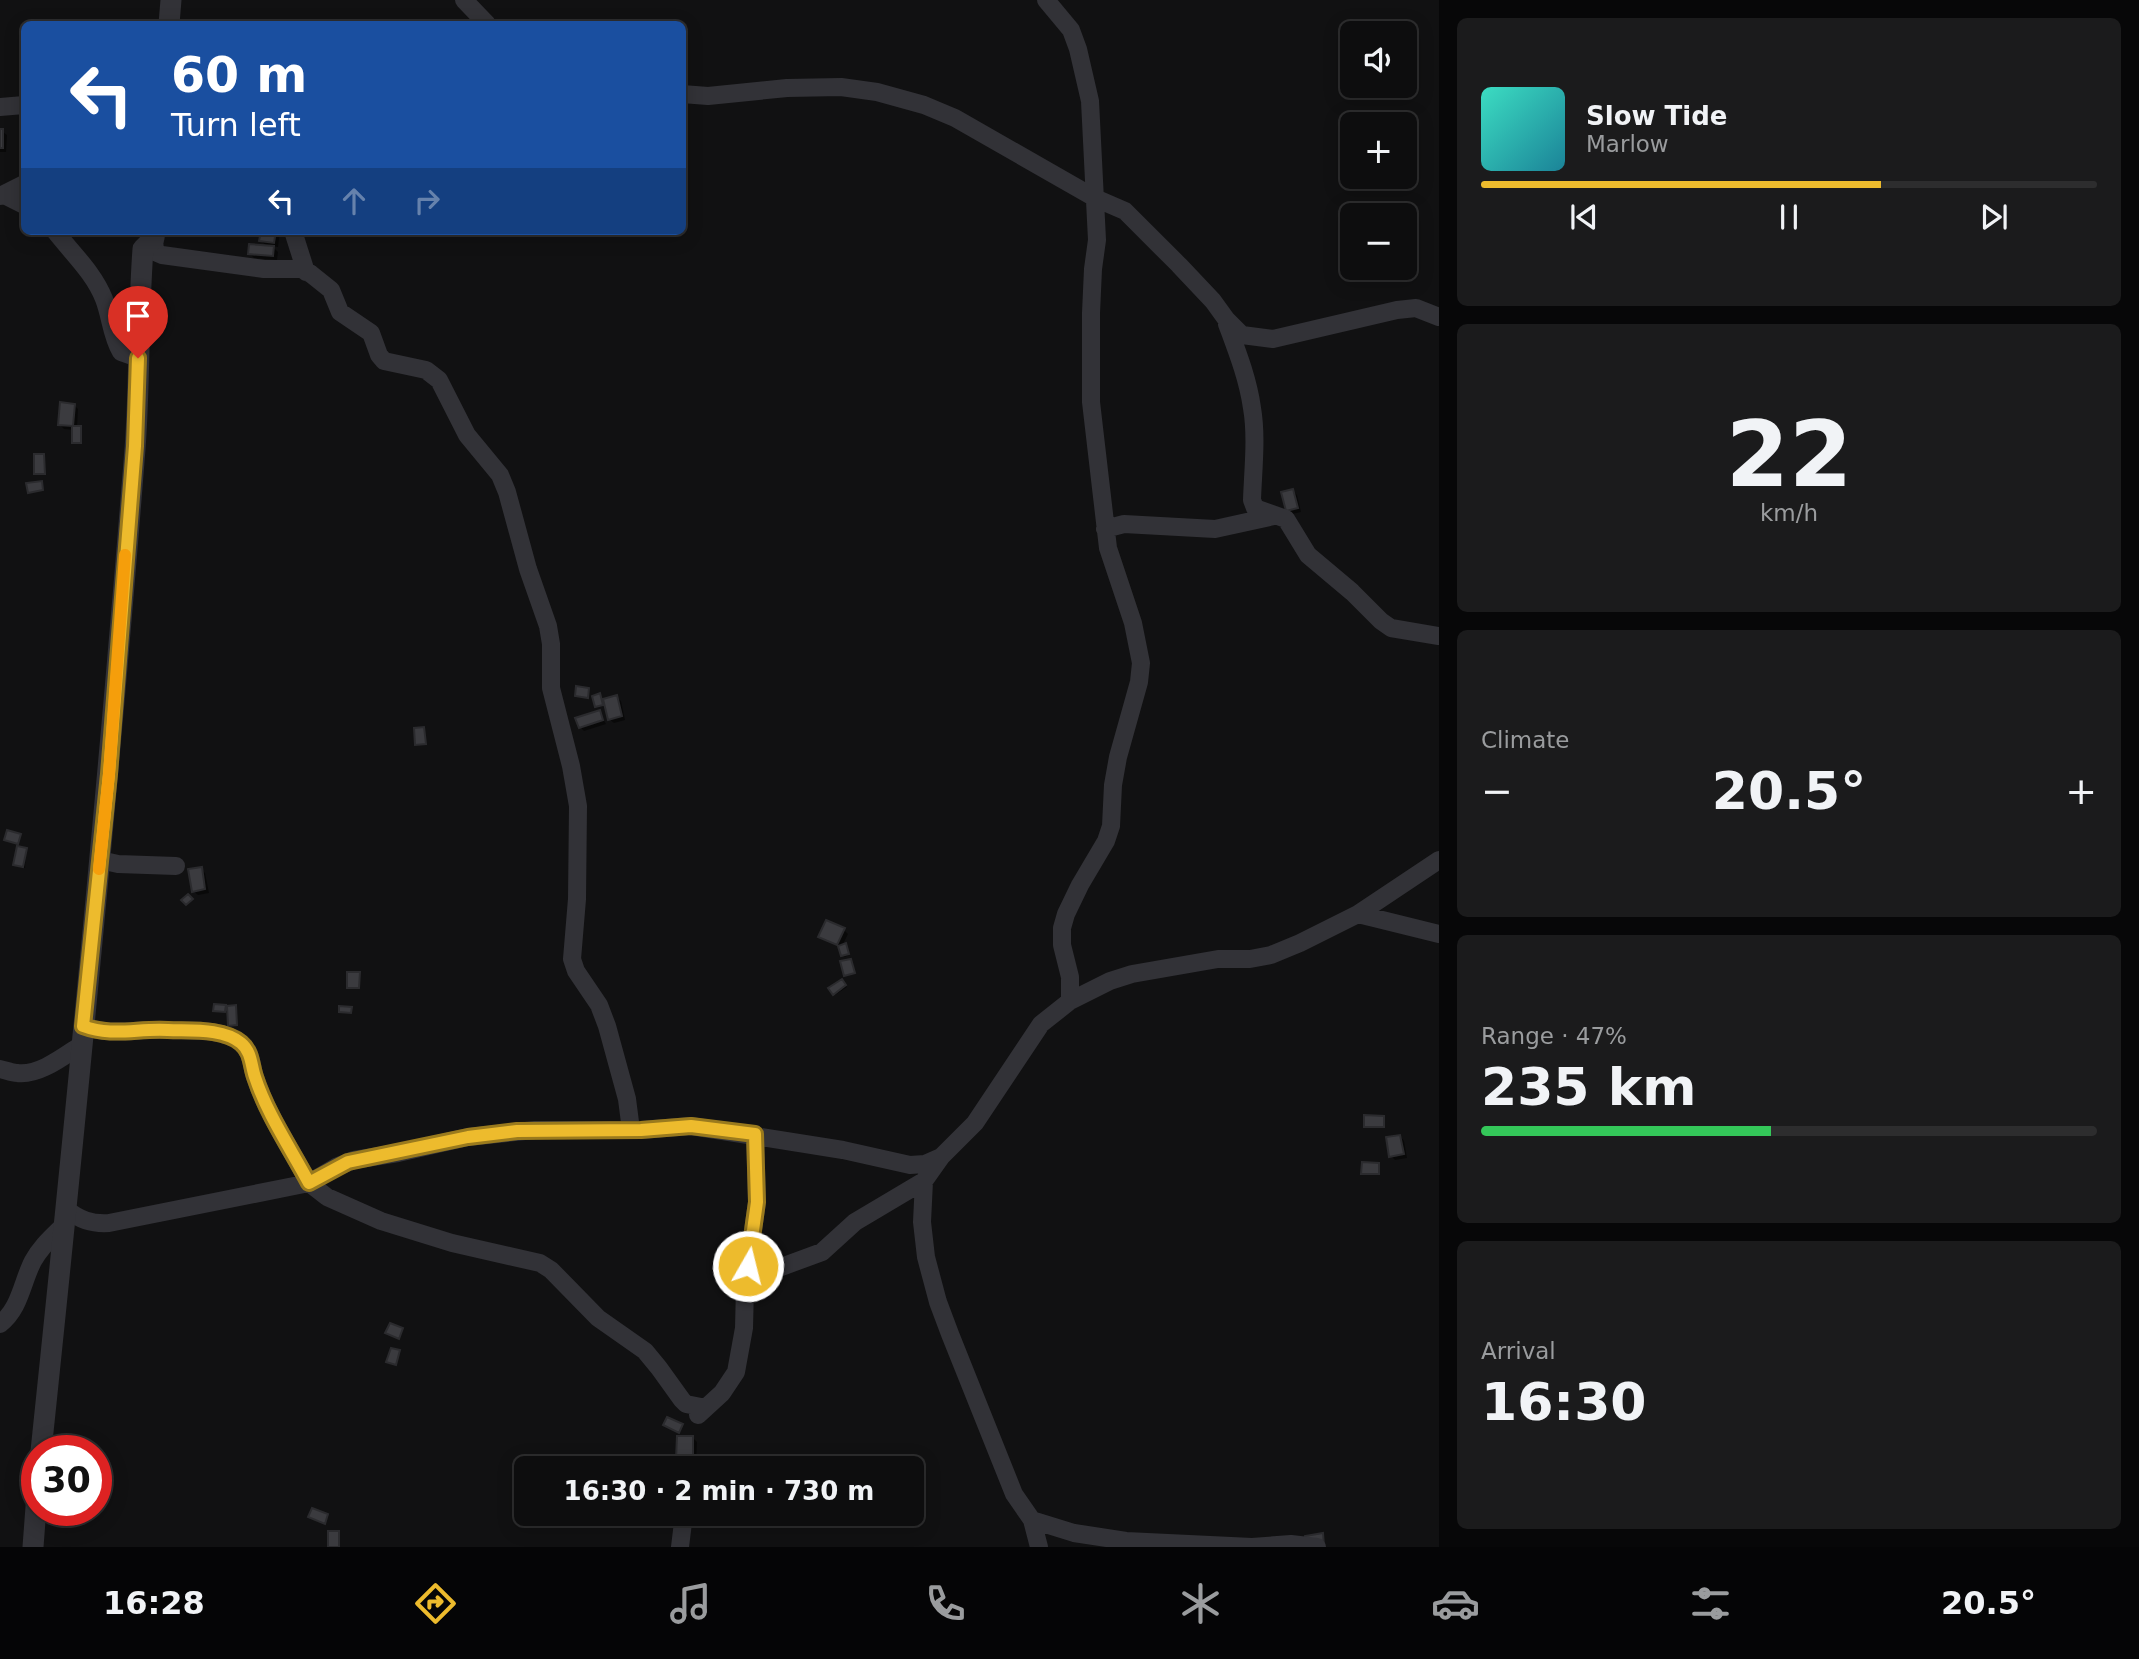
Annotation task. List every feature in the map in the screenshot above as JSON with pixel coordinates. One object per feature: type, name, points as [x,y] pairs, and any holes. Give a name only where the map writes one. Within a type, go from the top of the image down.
[{"type":"street","points":[[169,21],[171,0]]},
{"type":"street","points":[[464,0],[483,21]]},
{"type":"street","points":[[1056,4],[1071,30],[1087,85],[1097,240],[1091,313],[1091,402],[1108,548],[1133,623],[1141,663],[1139,682],[1116,767],[1111,826],[1107,841],[1080,885],[1062,928],[1062,945],[1070,977],[1070,1001]]},
{"type":"street","points":[[686,94],[708,96],[787,88],[841,87],[900,97],[955,118],[1095,198],[1125,211],[1213,301],[1242,335],[1273,339],[1397,310],[1416,309],[1439,317]]},
{"type":"street","points":[[0,107],[21,105]]},
{"type":"street","points":[[2,196],[21,186]]},
{"type":"street","points":[[2,196],[21,204]]},
{"type":"street","points":[[58,235],[94,279],[104,301],[113,337],[121,352],[138,358]]},
{"type":"street","points":[[43,1435],[100,860],[135,446],[143,249],[154,235]]},
{"type":"street","points":[[155,235],[155,252],[162,256],[306,272],[331,290],[340,312],[371,333],[384,362],[426,370],[439,380],[467,435],[504,482],[527,569],[550,635],[551,688],[578,806],[577,899],[572,959],[578,976],[603,1013],[627,1099],[631,1130]]},
{"type":"street","points":[[294,235],[306,272]]},
{"type":"street","points":[[1226,319],[1252,406],[1252,503],[1257,510],[1286,519],[1308,555],[1381,621],[1391,628],[1439,636]]},
{"type":"street","points":[[1105,528],[1124,524],[1227,528],[1253,519],[1278,515]]},
{"type":"street","points":[[100,860],[118,864],[176,866]]},
{"type":"street","points":[[745,1287],[765,1273],[822,1252],[855,1222],[923,1181],[941,1157],[975,1123],[1041,1024],[1070,1001],[1110,981],[1132,974],[1218,959],[1250,959],[1271,955],[1358,914],[1439,860]]},
{"type":"street","points":[[1358,914],[1439,934]]},
{"type":"street","points":[[0,1069],[18,1074],[30,1072],[59,1059],[82,1035],[100,1032],[152,1029],[218,1034],[243,1044],[268,1106],[309,1183],[319,1192],[384,1222],[452,1243],[540,1262],[598,1318],[645,1351],[686,1404],[702,1411],[722,1393],[736,1372],[744,1328],[745,1287],[757,1202],[755,1134]]},
{"type":"street","points":[[65,1216],[94,1223],[108,1223],[309,1183],[348,1162],[468,1137],[517,1131],[631,1130],[691,1126],[755,1134],[910,1165],[925,1164],[941,1157]]},
{"type":"street","points":[[923,1181],[922,1222],[926,1257],[938,1302],[1014,1494],[1032,1520],[1039,1547]]},
{"type":"street","points":[[0,1324],[15,1307],[32,1262],[65,1216]]},
{"type":"street","points":[[1032,1520],[1074,1533],[1126,1541],[1251,1546],[1291,1544],[1317,1547]]},
{"type":"street","points":[[33,1547],[35,1526]]},
{"type":"street","points":[[680,1547],[683,1526]]},
{"type":"building","points":[[0,129],[3,129],[3,148],[0,148]]},
{"type":"building","points":[[260,235],[275,235],[274,243],[259,241]]},
{"type":"building","points":[[249,244],[274,246],[273,256],[248,254]]},
{"type":"building","points":[[60,402],[75,404],[73,426],[58,425]]},
{"type":"building","points":[[72,426],[81,426],[81,443],[72,443]]},
{"type":"building","points":[[34,454],[44,454],[45,474],[34,474]]},
{"type":"building","points":[[42,481],[43,490],[28,493],[26,483]]},
{"type":"building","points":[[1293,489],[1298,508],[1286,511],[1281,492]]},
{"type":"building","points":[[576,686],[589,688],[588,698],[575,696]]},
{"type":"building","points":[[600,693],[603,705],[595,707],[592,696]]},
{"type":"building","points":[[617,695],[622,716],[608,720],[603,699]]},
{"type":"building","points":[[600,710],[603,720],[579,728],[575,718]]},
{"type":"building","points":[[424,727],[426,744],[415,745],[414,728]]},
{"type":"building","points":[[7,830],[21,834],[18,844],[4,840]]},
{"type":"building","points":[[17,846],[27,848],[23,867],[13,865]]},
{"type":"building","points":[[202,867],[205,889],[192,892],[188,869]]},
{"type":"building","points":[[188,894],[193,899],[186,905],[181,900]]},
{"type":"building","points":[[826,920],[845,928],[837,945],[818,937]]},
{"type":"building","points":[[846,943],[849,954],[841,956],[838,946]]},
{"type":"building","points":[[851,959],[855,973],[844,976],[840,961]]},
{"type":"building","points":[[347,972],[360,972],[359,988],[347,988]]},
{"type":"building","points":[[842,979],[846,985],[833,995],[828,988]]},
{"type":"building","points":[[214,1004],[226,1005],[225,1012],[213,1011]]},
{"type":"building","points":[[236,1005],[237,1025],[228,1026],[227,1006]]},
{"type":"building","points":[[339,1006],[352,1007],[351,1013],[339,1012]]},
{"type":"building","points":[[1364,1115],[1384,1116],[1384,1127],[1364,1127]]},
{"type":"building","points":[[1400,1135],[1404,1154],[1389,1157],[1386,1137]]},
{"type":"building","points":[[1362,1162],[1379,1163],[1379,1174],[1361,1174]]},
{"type":"building","points":[[390,1323],[403,1328],[399,1339],[385,1333]]},
{"type":"building","points":[[391,1348],[400,1350],[396,1365],[386,1362]]},
{"type":"building","points":[[667,1417],[683,1424],[679,1433],[663,1425]]},
{"type":"building","points":[[677,1436],[693,1436],[693,1456],[676,1456]]},
{"type":"building","points":[[312,1508],[328,1514],[325,1524],[308,1517]]},
{"type":"building","points":[[328,1531],[339,1531],[339,1547],[328,1547]]},
{"type":"building","points":[[1323,1533],[1324,1546],[1306,1547],[1305,1536]]},
{"type":"slow traffic","points":[[99,869],[109,774],[125,555]]},
{"type":"route","points":[[138,358],[135,446],[109,774],[83,1026],[100,1032],[152,1029],[218,1034],[243,1044],[268,1106],[309,1183],[348,1162],[468,1137],[517,1131],[641,1130],[691,1126],[755,1134],[757,1202],[748,1266]]}]
